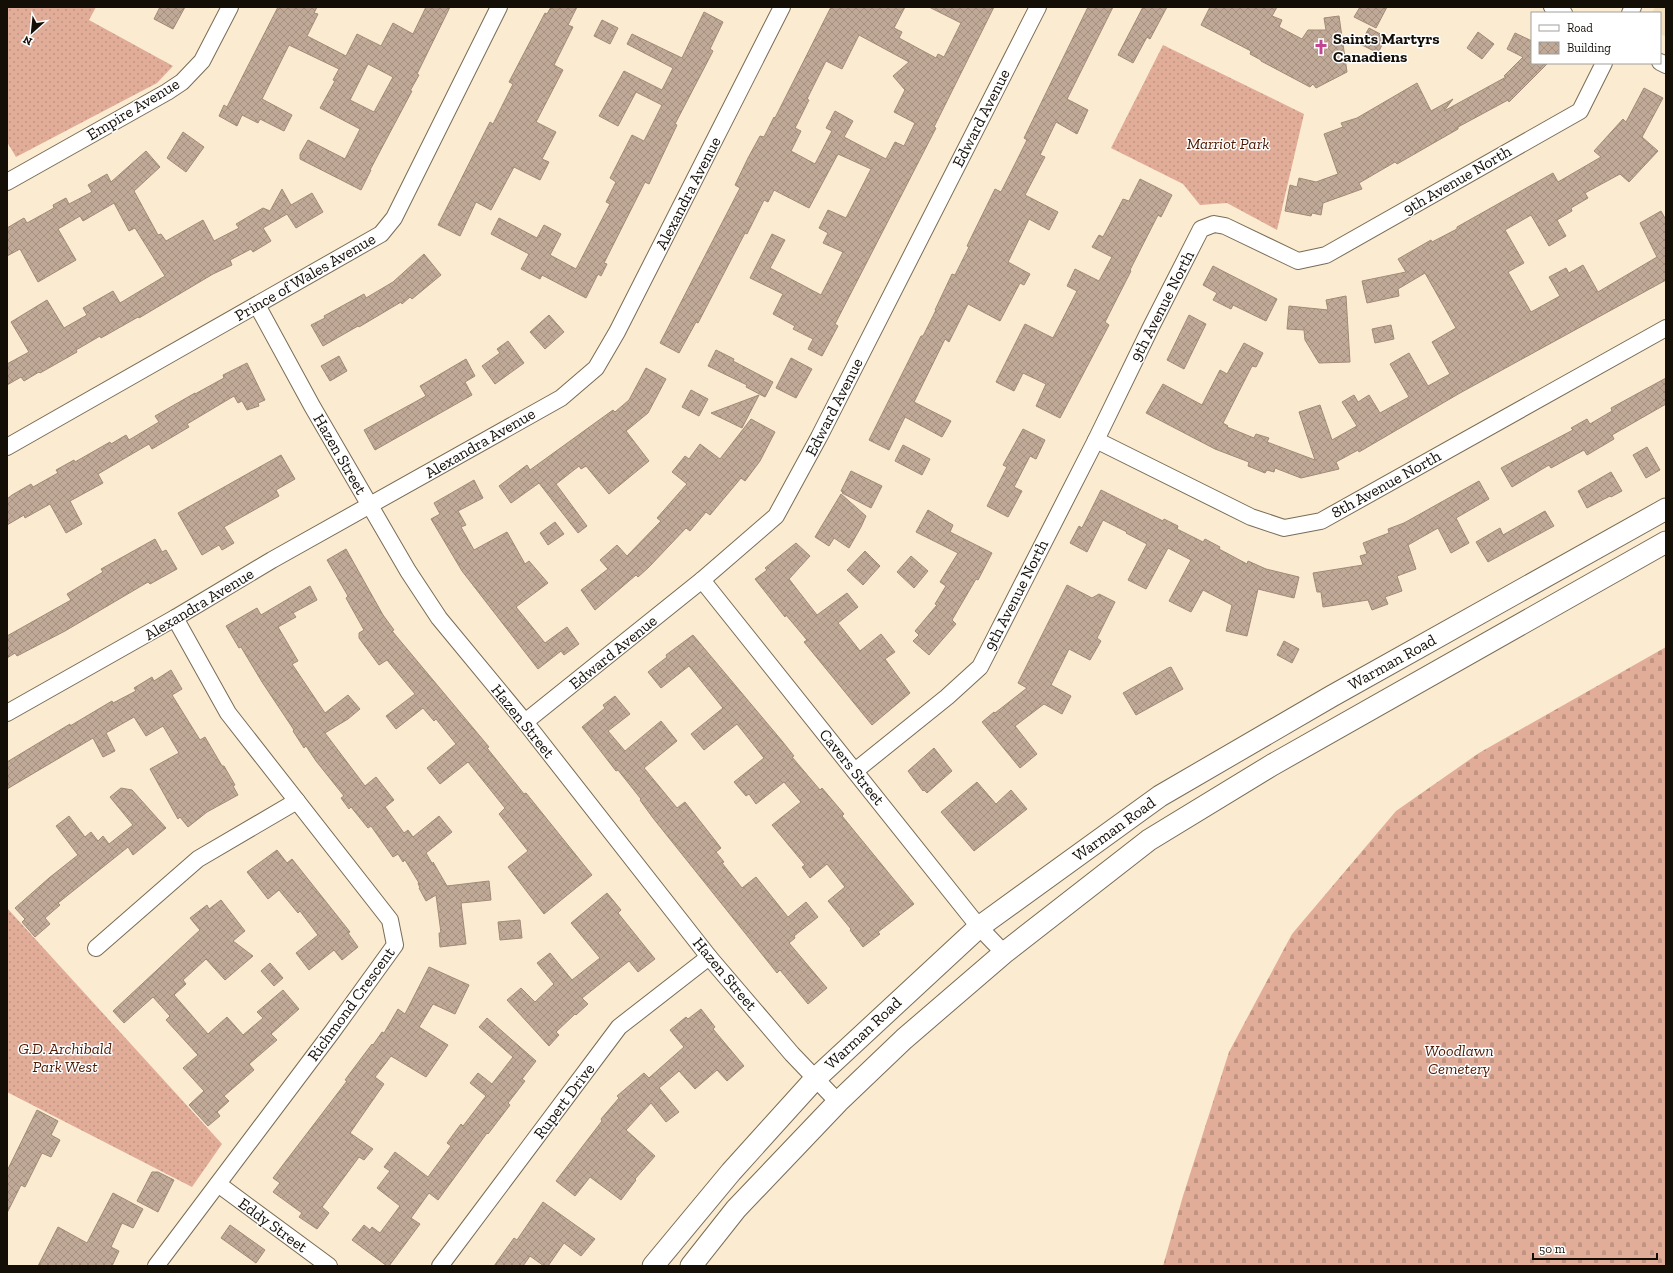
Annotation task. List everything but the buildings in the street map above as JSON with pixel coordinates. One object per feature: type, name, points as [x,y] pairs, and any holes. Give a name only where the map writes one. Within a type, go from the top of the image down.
[{"type":"main road","name":"Warman Road","points":[[653,1266],[731,1172],[814,1079],[979,927],[1160,796],[1325,699],[1666,509]]},
{"type":"main road","name":"Warman Road","points":[[691,1266],[736,1210],[838,1102],[904,1039],[1004,953],[1149,840],[1272,765],[1666,542]]},
{"type":"street","name":"Empire Avenue","points":[[7,182],[167,92],[182,82],[202,61],[230,7]]},
{"type":"street","name":"Prince of Wales Avenue","points":[[7,447],[381,234],[394,218],[500,7]]},
{"type":"street","name":"Alexandra Avenue","points":[[7,713],[175,618],[272,560],[561,398],[596,368],[617,332],[782,7]]},
{"type":"street","name":"Edward Avenue","points":[[525,722],[702,580],[776,516],[1038,7]]},
{"type":"street","points":[[1552,7],[1562,12]]},
{"type":"street","name":"9th Avenue North","points":[[855,771],[980,667],[1096,440],[1201,229],[1214,224],[1225,226],[1298,261],[1326,255],[1580,111],[1604,64]]},
{"type":"street","name":"Hazen Street","points":[[257,305],[312,406],[370,506],[408,571],[439,618],[525,722],[709,957],[814,1079],[838,1102]]},
{"type":"street","name":"8th Avenue North","points":[[1096,440],[1250,517],[1284,528],[1321,521],[1666,328]]},
{"type":"street","name":"Cavers Street","points":[[702,580],[979,927],[1004,953]]},
{"type":"street","name":"Richmond Crescent","points":[[156,1266],[328,1038],[395,945],[390,920],[228,713],[175,618]]},
{"type":"street","points":[[96,948],[198,859],[297,801]]},
{"type":"street","name":"Rupert Drive","points":[[440,1266],[619,1027],[709,957]]},
{"type":"street","name":"Eddy Street","points":[[218,1184],[329,1266]]},
{"type":"shaded area","points":[[1655,7],[1666,7],[1666,37],[1661,34],[1661,12],[1652,12]]},
{"type":"green space","points":[[7,7],[96,7],[89,20],[173,66],[157,83],[16,157],[7,142]]},
{"type":"green space","name":"Marriot Park","points":[[1163,45],[1304,114],[1277,230],[1227,203],[1200,205],[1183,184],[1111,148]]},
{"type":"green space","name":"Woodlawn Cemetery","points":[[1666,647],[1666,1266],[1163,1266],[1183,1196],[1229,1052],[1292,934],[1396,811],[1479,753]]},
{"type":"green space","name":"G.D. Archibald Park West","points":[[7,908],[222,1144],[192,1187],[7,1092]]},
{"type":"place","name":"Saints Martyrs Canadiens","points":[[1321,47]]}]
